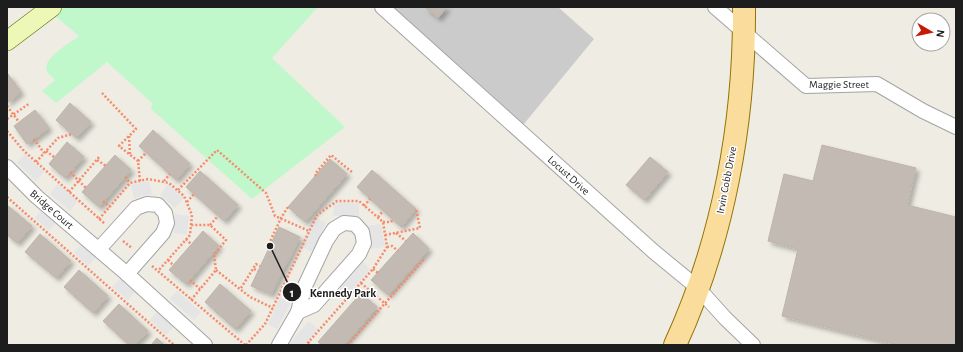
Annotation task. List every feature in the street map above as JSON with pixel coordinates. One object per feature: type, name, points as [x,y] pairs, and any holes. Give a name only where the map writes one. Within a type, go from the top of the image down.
[{"type":"main road","name":"Irvin Cobb Drive","points":[[675,345],[698,288],[717,226],[732,159],[743,67],[744,7]]},
{"type":"street","points":[[7,41],[52,7]]},
{"type":"street","name":"Locust Drive","points":[[382,7],[653,251],[698,288],[725,318],[753,345]]},
{"type":"street","name":"Maggie Street","points":[[715,7],[806,86],[877,84],[956,127]]},
{"type":"street","name":"Bridge Court","points":[[7,167],[37,197],[99,249],[205,345]]},
{"type":"street","points":[[99,249],[136,208],[147,204],[158,205],[166,213],[167,223],[163,233],[127,274]]},
{"type":"street","points":[[279,345],[298,312],[304,288],[326,241],[334,229],[344,223],[355,224],[362,232],[364,243],[359,254],[314,305],[298,312]]},
{"type":"path","points":[[102,93],[136,129],[119,146],[138,161],[140,181]]},
{"type":"path","points":[[7,119],[30,103]]},
{"type":"path","points":[[7,106],[19,122]]},
{"type":"path","points":[[36,162],[58,138],[72,134]]},
{"type":"path","points":[[129,136],[130,155]]},
{"type":"path","points":[[34,139],[45,152],[54,158]]},
{"type":"path","points":[[178,190],[217,150],[266,193],[276,216],[309,231]]},
{"type":"path","points":[[138,161],[146,153]]},
{"type":"path","points":[[316,176],[315,174],[331,155],[352,172]]},
{"type":"path","points":[[69,192],[100,156]]},
{"type":"path","points":[[97,160],[106,166]]},
{"type":"path","points":[[70,172],[86,188]]},
{"type":"path","points":[[163,182],[170,174]]},
{"type":"path","points":[[124,177],[130,183]]},
{"type":"path","points":[[187,202],[194,194]]},
{"type":"path","points":[[7,197],[174,345]]},
{"type":"path","points":[[364,206],[370,199]]},
{"type":"path","points":[[103,201],[110,207]]},
{"type":"path","points":[[270,247],[268,246],[281,218],[288,207]]},
{"type":"path","points":[[385,235],[420,228],[416,209]]},
{"type":"path","points":[[378,217],[383,211]]},
{"type":"path","points":[[191,225],[210,224],[218,216]]},
{"type":"path","points":[[383,222],[391,222],[392,219]]},
{"type":"path","points":[[210,224],[226,240],[214,255],[216,270],[241,288],[250,297],[273,308]]},
{"type":"path","points":[[395,233],[406,241]]},
{"type":"path","points":[[186,239],[191,244]]},
{"type":"path","points":[[387,247],[392,246],[398,250]]},
{"type":"path","points":[[348,345],[425,258]]},
{"type":"path","points":[[168,260],[174,265]]},
{"type":"path","points":[[241,288],[256,264],[260,266]]},
{"type":"path","points":[[254,269],[258,271]]},
{"type":"path","points":[[374,269],[378,272]]},
{"type":"path","points":[[191,300],[216,270]]},
{"type":"path","points":[[190,280],[200,289]]},
{"type":"path","points":[[361,283],[389,307]]},
{"type":"path","points":[[308,342],[311,345]]},
{"type":"shaded area","points":[[392,7],[558,7],[594,39],[523,125]]},
{"type":"shaded area","points":[[25,154],[44,172],[36,181],[17,163]]},
{"type":"shaded area","points":[[149,181],[152,194],[134,198],[131,185]]},
{"type":"shaded area","points":[[58,184],[78,201],[70,211],[50,194]]},
{"type":"shaded area","points":[[168,184],[184,198],[175,208],[160,195]]},
{"type":"shaded area","points":[[334,202],[359,203],[359,216],[333,216]]},
{"type":"shaded area","points":[[42,209],[57,222],[49,231],[35,218]]},
{"type":"shaded area","points":[[175,214],[189,216],[187,235],[174,233]]},
{"type":"shaded area","points":[[314,217],[326,223],[312,252],[300,246]]},
{"type":"shaded area","points":[[381,224],[385,247],[371,249],[367,226]]},
{"type":"shaded area","points":[[82,244],[96,257],[88,266],[74,253]]},
{"type":"shaded area","points":[[361,261],[370,269],[349,294],[339,285]]},
{"type":"shaded area","points":[[121,278],[136,291],[128,300],[112,287]]},
{"type":"shaded area","points":[[177,291],[201,312],[194,320],[170,299]]},
{"type":"shaded area","points":[[280,297],[291,302],[277,329],[268,324]]},
{"type":"shaded area","points":[[157,312],[174,326],[166,335],[150,320]]},
{"type":"shaded area","points":[[309,321],[318,329],[304,345],[288,345]]},
{"type":"green space","points":[[65,7],[318,7],[272,58],[345,127],[252,199],[151,109],[152,103],[107,62],[56,103],[42,91],[55,80],[47,71],[46,66],[48,61],[58,51],[79,36],[54,15]]},
{"type":"building","points":[[425,7],[447,7],[438,18]]},
{"type":"building","points":[[8,74],[21,92],[7,103],[7,75]]},
{"type":"building","points":[[70,103],[91,122],[76,138],[56,120]]},
{"type":"building","points":[[35,110],[49,128],[27,144],[14,126]]},
{"type":"building","points":[[153,130],[190,164],[176,180],[139,146]]},
{"type":"building","points":[[67,142],[84,157],[65,178],[49,164]]},
{"type":"building","points":[[822,145],[916,168],[907,205],[956,217],[956,345],[898,345],[782,316],[798,249],[768,241],[784,174],[813,181]]},
{"type":"building","points":[[115,155],[131,170],[99,207],[82,192]]},
{"type":"building","points":[[650,157],[668,172],[644,200],[626,185]]},
{"type":"building","points":[[330,159],[347,174],[305,222],[288,207]]},
{"type":"building","points":[[372,170],[416,209],[401,227],[357,187]]},
{"type":"building","points":[[200,171],[238,205],[224,221],[186,187]]},
{"type":"building","points":[[7,205],[32,226],[17,243],[7,235]]},
{"type":"building","points":[[279,227],[300,237],[271,294],[251,286]]},
{"type":"building","points":[[203,231],[219,246],[186,284],[169,270]]},
{"type":"building","points":[[413,233],[429,249],[388,295],[371,280]]},
{"type":"building","points":[[40,234],[71,261],[56,278],[25,252]]},
{"type":"building","points":[[79,270],[108,296],[93,313],[64,287]]},
{"type":"building","points":[[220,284],[251,311],[235,329],[205,302]]},
{"type":"building","points":[[361,293],[377,307],[344,345],[322,345],[318,342]]},
{"type":"building","points":[[119,304],[148,331],[135,345],[129,345],[103,321]]},
{"type":"building","points":[[157,338],[164,345],[151,345]]},
{"type":"place","name":"Kennedy Park","points":[[270,246]]}]
